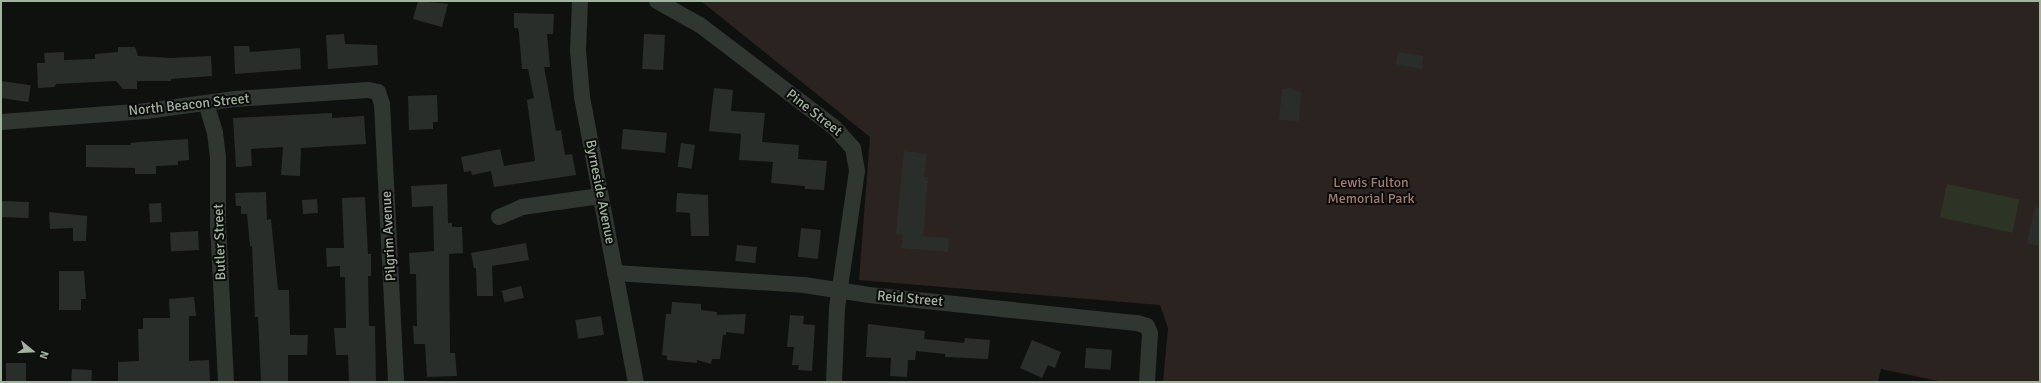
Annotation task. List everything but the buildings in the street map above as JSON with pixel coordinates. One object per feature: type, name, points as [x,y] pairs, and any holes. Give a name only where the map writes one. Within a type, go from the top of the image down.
[{"type":"street","name":"Byrneside Avenue","points":[[580,1],[580,82],[614,273],[636,382]]},
{"type":"street","name":"Pine Street","points":[[657,1],[700,25],[834,127],[850,143],[856,157],[857,171],[839,290],[834,382]]},
{"type":"street","name":"North Beacon Street","points":[[1,122],[146,111],[206,103],[352,91],[378,92]]},
{"type":"street","name":"Pilgrim Avenue","points":[[378,92],[382,104],[396,382]]},
{"type":"street","name":"Butler Street","points":[[206,103],[215,133],[218,157],[218,224],[226,382]]},
{"type":"street","points":[[500,217],[522,207],[600,196]]},
{"type":"street","name":"Reid Street","points":[[614,273],[773,283],[1144,324],[1149,329],[1151,338],[1147,382]]},
{"type":"green space","name":"Lewis Fulton Memorial Park","points":[[701,1],[2040,1],[2040,382],[1943,382],[1881,369],[1878,382],[1163,382],[1168,328],[1160,305],[859,280],[870,137]]},
{"type":"shaded area","points":[[1947,184],[2019,199],[2012,233],[1940,217]]}]
